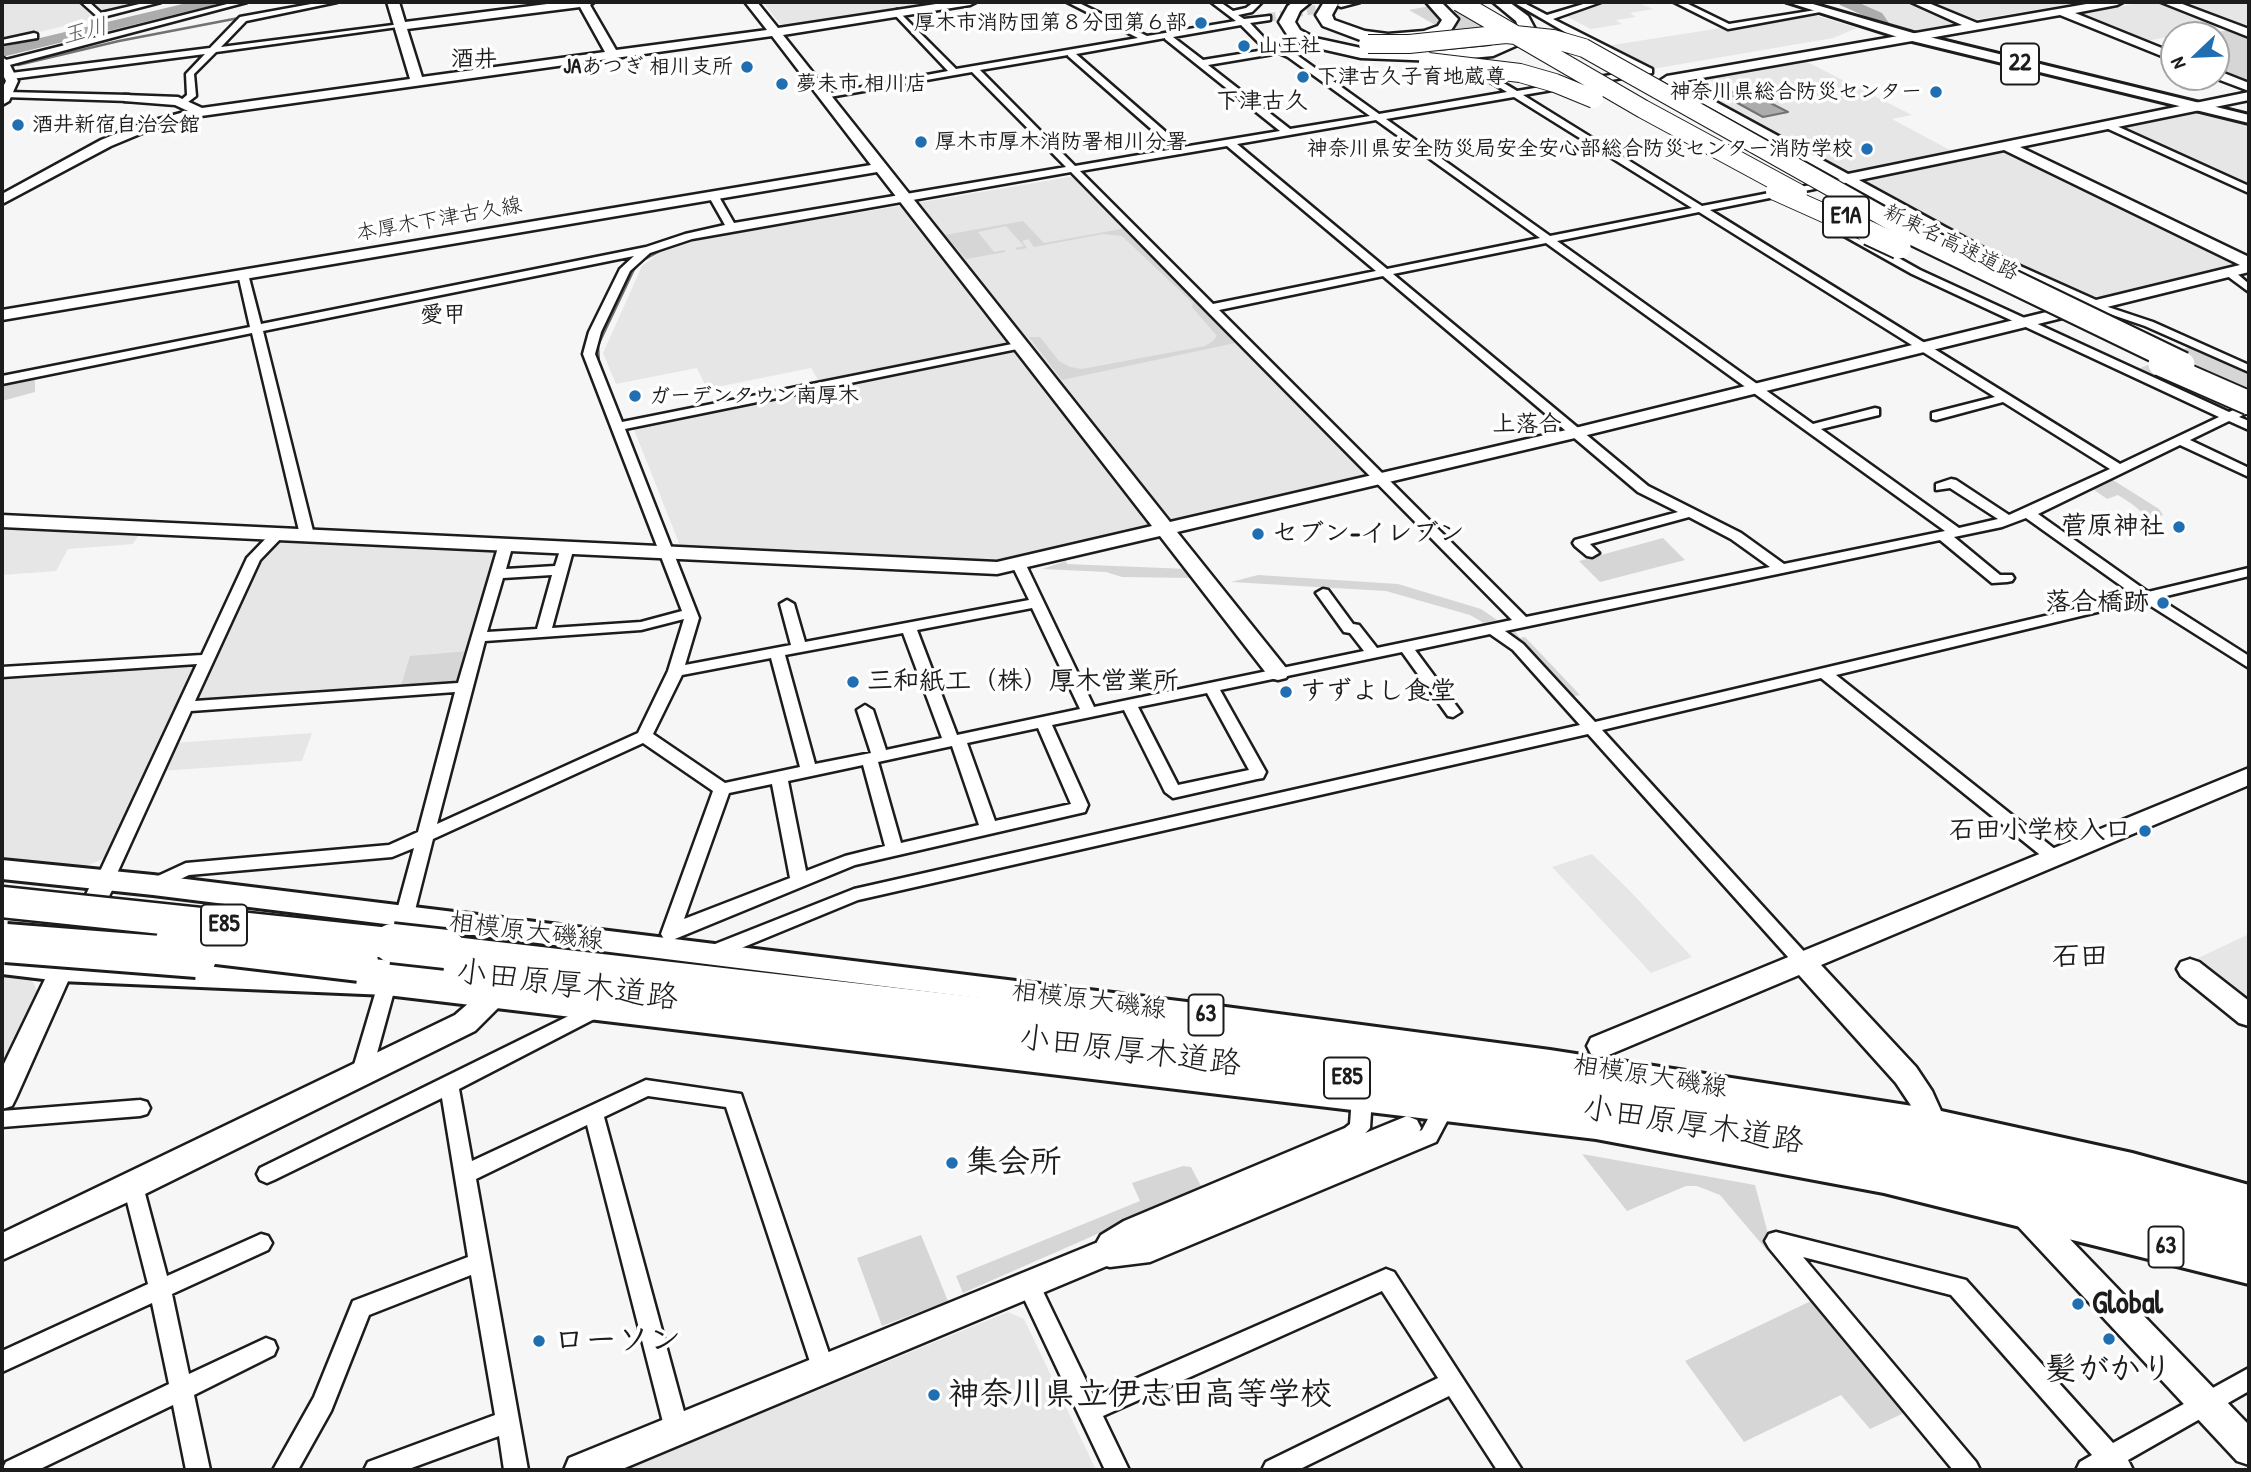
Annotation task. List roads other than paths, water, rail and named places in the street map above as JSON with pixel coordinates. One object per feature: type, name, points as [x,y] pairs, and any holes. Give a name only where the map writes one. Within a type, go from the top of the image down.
[{"type":"highway","points":[[1290,2],[1278,11],[1274,20],[1283,34],[1297,43],[1344,56],[1502,70],[1570,89],[1788,197],[1967,276]]},
{"type":"highway","points":[[1303,2],[1288,17],[1290,28],[1301,38],[1346,51],[1408,56],[1481,54],[1511,45],[1523,37],[1527,29],[1523,19],[1510,5]]},
{"type":"highway","points":[[1322,2],[1310,15],[1312,26],[1337,38],[1409,44],[1506,34],[1553,39],[1584,48],[1906,231],[2183,364]]},
{"type":"highway","points":[[1336,3],[1324,15],[1328,23],[1371,41],[1415,38],[1444,29],[1450,19],[1433,2]]},
{"type":"highway","name":"新東名高速道路","points":[[1459,2],[1721,153],[1967,276],[2249,405]]},
{"type":"highway","name":"新東名高速道路","points":[[1474,2],[1654,106],[1827,198],[1981,272],[2249,393]]},
{"type":"highway","points":[[2,885],[105,896],[194,914],[241,927]]},
{"type":"highway","name":"小田原厚木道路","points":[[2,902],[241,927],[441,960],[1566,1106],[1833,1149],[2097,1205],[2249,1244]]},
{"type":"highway","name":"小田原厚木道路","points":[[2,920],[359,962],[441,960],[1344,1054],[1650,1094],[1838,1125],[2093,1181],[2249,1221]]},
{"type":"highway","points":[[2,943],[247,961],[359,962]]},
{"type":"main road","name":"22","points":[[1793,2],[1909,36],[2249,119]]},
{"type":"main road","name":"相模原大磯線","points":[[2,869],[153,885],[404,918],[664,939],[709,954],[1203,1015],[1536,1060],[1932,1122],[2132,1166],[2249,1199]]},
{"type":"main road","name":"63","points":[[2,963],[60,970],[387,984],[1596,1126],[1884,1179],[2249,1269]]},
{"type":"street","points":[[85,2],[99,16],[157,2]]},
{"type":"street","points":[[200,112],[184,103],[129,98],[4,98],[12,82],[2,63],[243,2]]},
{"type":"street","points":[[184,103],[192,96],[190,74],[243,19],[333,2]]},
{"type":"street","points":[[393,2],[417,80]]},
{"type":"street","points":[[583,2],[612,54]]},
{"type":"street","points":[[11,76],[588,2]]},
{"type":"street","points":[[751,2],[908,198],[1278,673]]},
{"type":"street","points":[[2,200],[106,143],[142,128],[200,112],[775,32],[970,2]]},
{"type":"street","points":[[1071,2],[1130,29],[1147,40]]},
{"type":"street","points":[[1215,2],[1244,22],[1257,37],[1290,55],[1811,428],[1951,535],[1997,580]]},
{"type":"street","points":[[1232,14],[1249,10],[1258,2]]},
{"type":"street","points":[[1336,3],[1356,2]]},
{"type":"street","points":[[1573,2],[1582,6]]},
{"type":"street","points":[[1546,18],[1597,2]]},
{"type":"street","points":[[1678,2],[1728,27],[1822,11]]},
{"type":"street","points":[[1917,2],[1974,26]]},
{"type":"street","points":[[1667,80],[2117,2]]},
{"type":"street","points":[[2167,2],[2249,33]]},
{"type":"street","points":[[1510,5],[1546,18],[1667,80],[1995,260],[2096,306],[2148,324],[2249,369]]},
{"type":"street","points":[[2060,11],[2160,51]]},
{"type":"street","points":[[897,12],[955,73]]},
{"type":"street","points":[[824,95],[1267,18]]},
{"type":"street","points":[[2,42],[34,36]]},
{"type":"street","points":[[1168,37],[1289,133]]},
{"type":"street","points":[[1202,63],[1279,50]]},
{"type":"street","points":[[1071,54],[1182,151]]},
{"type":"street","points":[[975,70],[1522,622]]},
{"type":"street","points":[[1477,70],[2119,469]]},
{"type":"street","points":[[2,380],[648,250],[670,240],[731,228],[1649,71]]},
{"type":"street","points":[[2230,80],[2249,87]]},
{"type":"street","points":[[1210,308],[2249,96]]},
{"type":"street","points":[[2107,125],[2249,190]]},
{"type":"street","points":[[1232,144],[1643,489],[1736,536],[1782,569]]},
{"type":"street","points":[[2005,145],[2249,265]]},
{"type":"street","name":"本厚木下津古久線","points":[[2,315],[883,167]]},
{"type":"street","points":[[713,195],[731,228]]},
{"type":"street","points":[[1769,195],[1839,228],[1916,272],[2024,324],[2249,426]]},
{"type":"street","points":[[153,885],[186,869],[393,851],[644,736],[676,671],[692,618],[621,426],[590,359],[589,348],[625,270],[648,250]]},
{"type":"street","points":[[2,521],[978,568],[1019,565],[2024,324],[2230,273],[2249,265]]},
{"type":"street","points":[[2230,273],[2249,289]]},
{"type":"street","points":[[243,274],[254,328],[271,385],[307,535]]},
{"type":"street","points":[[621,426],[1022,345]]},
{"type":"street","points":[[1936,416],[2004,398]]},
{"type":"street","points":[[644,736],[722,789],[1951,535],[2028,513],[2230,417],[2249,405]]},
{"type":"street","points":[[1811,428],[1875,412]]},
{"type":"street","points":[[2180,440],[2249,473]]},
{"type":"street","points":[[1950,484],[2008,520]]},
{"type":"street","points":[[1592,554],[1580,543],[1690,513]]},
{"type":"street","points":[[2028,513],[2143,595],[2249,663]]},
{"type":"street","points":[[2,1098],[254,558],[279,533]]},
{"type":"street","points":[[404,918],[464,687],[506,544]]},
{"type":"street","points":[[543,633],[567,547]]},
{"type":"street","points":[[1019,565],[1090,712]]},
{"type":"street","points":[[498,574],[561,570]]},
{"type":"street","points":[[709,954],[854,895],[1591,728],[2249,572]]},
{"type":"street","points":[[1323,601],[1349,629],[1354,628],[1373,653]]},
{"type":"street","points":[[676,671],[1037,603]]},
{"type":"street","points":[[787,604],[799,648]]},
{"type":"street","points":[[480,637],[642,626],[690,613]]},
{"type":"street","points":[[909,628],[989,829]]},
{"type":"street","points":[[1491,628],[1518,647],[1906,1075],[1922,1099],[1932,1122]]},
{"type":"street","points":[[1405,646],[1431,691],[1453,712]]},
{"type":"street","points":[[777,652],[809,771]]},
{"type":"street","points":[[2,672],[206,659]]},
{"type":"street","points":[[1824,673],[2054,858]]},
{"type":"street","points":[[183,707],[464,687]]},
{"type":"street","points":[[1129,704],[1173,792],[1256,774],[1258,772],[1210,687]]},
{"type":"street","points":[[865,710],[895,850]]},
{"type":"street","points":[[664,939],[851,860],[1079,808],[1043,722]]},
{"type":"street","points":[[1601,1046],[2249,776]]},
{"type":"street","points":[[779,777],[799,880]]},
{"type":"street","points":[[664,939],[722,789]]},
{"type":"street","points":[[2190,969],[2249,1016]]},
{"type":"street","points":[[361,1074],[387,984]]},
{"type":"street","points":[[2,1247],[133,1186],[465,1023],[494,996]]},
{"type":"street","points":[[267,1174],[598,1009]]},
{"type":"street","points":[[449,1085],[516,1470]]},
{"type":"street","points":[[464,1175],[646,1088],[734,1100],[824,1371]]},
{"type":"street","points":[[1097,1258],[1107,1242],[1130,1227],[1352,1134],[1360,1128],[1362,1097]]},
{"type":"street","points":[[2,1119],[92,1119],[140,1108]]},
{"type":"street","points":[[1097,1258],[1116,1259],[1142,1255],[1429,1136],[1444,1108]]},
{"type":"street","points":[[594,1115],[677,1430]]},
{"type":"street","points":[[580,1470],[1407,1128]]},
{"type":"street","points":[[133,1186],[160,1289],[198,1470]]},
{"type":"street","points":[[2025,1212],[2249,1449]]},
{"type":"street","points":[[2073,1261],[2072,1235],[2083,1226]]},
{"type":"street","points":[[1968,1470],[1776,1241],[1958,1287],[2116,1464]]},
{"type":"street","points":[[2,1362],[261,1243]]},
{"type":"street","points":[[285,1470],[323,1403],[361,1308],[480,1262]]},
{"type":"street","points":[[1089,1411],[1386,1279],[1510,1470]]},
{"type":"street","points":[[1029,1286],[1116,1470]]},
{"type":"street","points":[[13,1470],[266,1348]]},
{"type":"street","points":[[2088,1470],[2116,1464],[2249,1379]]},
{"type":"street","points":[[1274,1470],[1453,1382]]},
{"type":"street","points":[[376,1470],[507,1422]]},
{"type":"waterway","name":"玉川","points":[[2,52],[209,2]]},
{"type":"waterway","points":[[1845,2],[1877,16],[1881,23]]},
{"type":"waterway","points":[[18,65],[119,41],[244,17]]},
{"type":"waterway","points":[[1017,182],[1076,171]]},
{"type":"waterway","points":[[598,364],[597,345],[633,269],[641,260],[663,248]]},
{"type":"tunnel","points":[[1267,18],[1340,5]]},
{"type":"tunnel","points":[[1407,1128],[1455,1108]]},
{"type":"place","name":"厚木市消防団第８分団第６部","points":[[1201,23]]},
{"type":"place","name":"山王社","points":[[1244,46]]},
{"type":"place","name":"JAあつぎ 相川支所","points":[[747,67]]},
{"type":"place","name":"下津古久子育地蔵尊","points":[[1303,77]]},
{"type":"place","name":"夢未市 相川店","points":[[782,84]]},
{"type":"place","name":"神奈川県総合防災センター","points":[[1936,92]]},
{"type":"place","name":"酒井新宿自治会館","points":[[18,125]]},
{"type":"place","name":"厚木市厚木消防署相川分署","points":[[921,142]]},
{"type":"place","name":"神奈川県安全防災局安全安心部総合防災センター消防学校","points":[[1867,149]]},
{"type":"place","name":"ガーデンタウン南厚木","points":[[635,396]]},
{"type":"place","name":"菅原神社","points":[[2179,527]]},
{"type":"place","name":"セブン-イレブン","points":[[1258,534]]},
{"type":"place","name":"落合橋跡","points":[[2163,603]]},
{"type":"place","name":"三和紙工（株）厚木営業所","points":[[853,682]]},
{"type":"place","name":"すずよし食堂","points":[[1286,692]]},
{"type":"place","name":"石田小学校入口","points":[[2145,831]]},
{"type":"place","name":"集会所","points":[[952,1163]]},
{"type":"place","name":"Global","points":[[2078,1304]]},
{"type":"place","name":"髪がかり","points":[[2109,1339]]},
{"type":"place","name":"ローソン","points":[[539,1341]]},
{"type":"place","name":"神奈川県立伊志田高等学校","points":[[934,1395]]},
{"type":"district","name":"酒井","points":[[474,60]]},
{"type":"district","name":"下津古久","points":[[1262,102]]},
{"type":"district","name":"愛甲","points":[[443,316]]},
{"type":"district","name":"上落合","points":[[1527,425]]},
{"type":"district","name":"石田","points":[[2080,958]]}]
